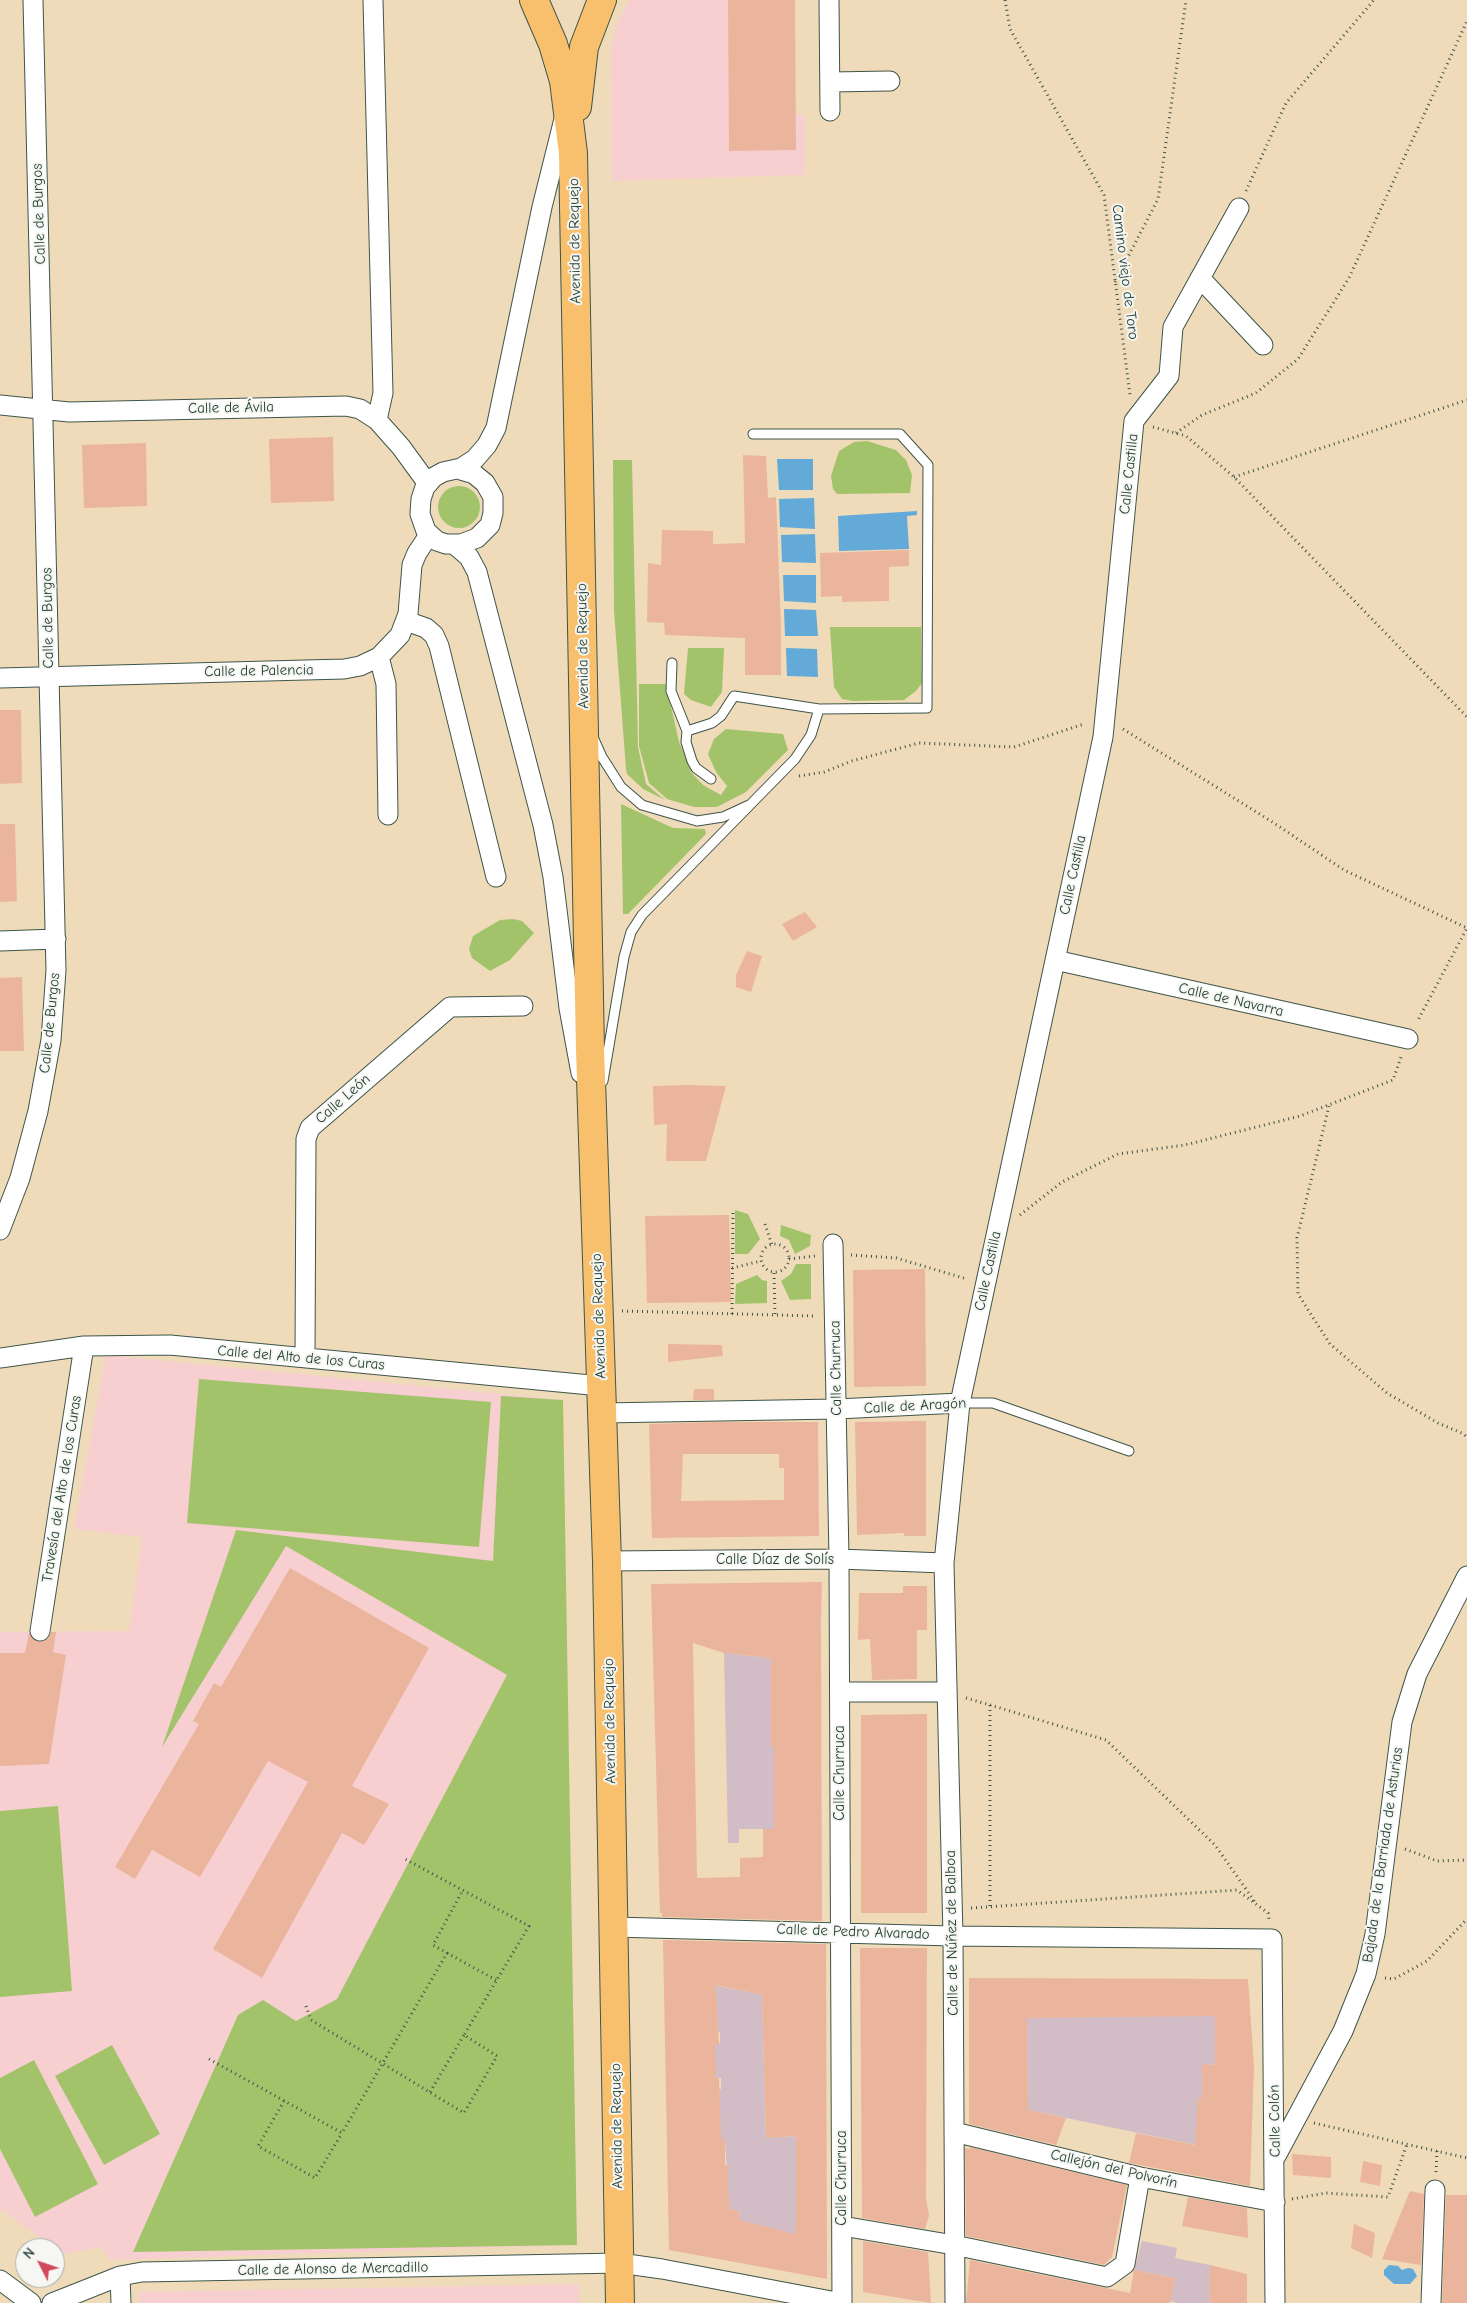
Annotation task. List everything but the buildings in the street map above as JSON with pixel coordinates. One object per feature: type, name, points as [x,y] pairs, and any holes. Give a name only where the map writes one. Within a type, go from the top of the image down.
[{"type":"highway","name":"Avenida de Requejo","points":[[534,0],[553,44],[568,102],[573,153],[593,1138],[607,1561],[620,2303]]},
{"type":"highway","name":"Avenida de Requejo","points":[[573,153],[584,47],[602,0]]},
{"type":"street","name":"Calle de Burgos","points":[[0,1230],[25,1160],[45,1074],[54,1004],[56,940],[34,0]]},
{"type":"street","points":[[373,0],[383,393],[377,420]]},
{"type":"street","points":[[829,0],[830,111]]},
{"type":"street","points":[[831,82],[890,81]]},
{"type":"street","points":[[457,469],[465,470],[482,479],[491,492],[494,507],[492,519],[482,534],[472,540],[455,545],[442,544],[430,535],[422,523],[419,510],[422,495],[428,484],[438,474],[466,466],[480,454],[491,439],[498,422],[542,207],[568,102]]},
{"type":"street","name":"Calle Castilla","points":[[944,1563],[960,1403],[1103,737],[1134,421],[1169,376],[1173,327],[1239,208]]},
{"type":"street","points":[[1200,278],[1263,345]]},
{"type":"street","name":"Calle de Ávila","points":[[0,405],[70,412],[336,405],[360,409],[377,420],[402,447],[428,484]]},
{"type":"street","name":"Calle de Palencia","points":[[0,678],[348,669],[368,663],[379,657],[396,640],[406,621],[412,564],[430,535]]},
{"type":"street","points":[[455,545],[469,557],[477,572],[543,825],[553,877],[569,1008],[593,1138]]},
{"type":"street","points":[[406,621],[426,628],[434,635],[439,646],[496,877]]},
{"type":"street","points":[[379,657],[386,684],[388,815]]},
{"type":"street","points":[[0,941],[56,940]]},
{"type":"street","name":"Calle de Navarra","points":[[1055,960],[1408,1040]]},
{"type":"street","name":"Calle León","points":[[304,1358],[306,1139],[310,1128],[450,1007],[524,1006]]},
{"type":"street","name":"Calle Churruca","points":[[833,1249],[839,1559],[842,2303]]},
{"type":"street","name":"Calle del Alto de los Curas","points":[[0,1358],[84,1346],[170,1345],[304,1358],[602,1400]]},
{"type":"street","name":"Travesía del Alto de los Curas","points":[[40,1631],[84,1346]]},
{"type":"street","name":"Calle de Aragón","points":[[602,1400],[837,1409],[960,1403]]},
{"type":"street","name":"Calle Díaz de Solís","points":[[607,1561],[839,1559],[944,1563]]},
{"type":"street","name":"Calle de Núñez de Balboa","points":[[944,1563],[953,1936],[955,2303]]},
{"type":"street","name":"Bajada de la Barriada de Asturias","points":[[1275,2157],[1343,2031],[1366,1974],[1375,1934],[1402,1722],[1417,1674],[1467,1576]]},
{"type":"street","points":[[840,1692],[947,1692]]},
{"type":"street","name":"Calle de Pedro Alvarado","points":[[614,1927],[953,1936],[1272,1939]]},
{"type":"street","name":"Calle Colón","points":[[1272,1939],[1275,2303]]},
{"type":"street","name":"Callejón del Polvorín","points":[[954,2132],[1140,2176],[1275,2202]]},
{"type":"street","points":[[842,2226],[954,2246],[1107,2277],[1126,2264],[1140,2176]]},
{"type":"street","points":[[1430,2303],[1435,2190]]},
{"type":"street","name":"Calle de Alonso de Mercadillo","points":[[52,2303],[120,2276],[142,2272],[620,2263],[662,2269],[842,2303]]},
{"type":"street","points":[[120,2276],[121,2303]]},
{"type":"street","points":[[0,2280],[32,2303]]},
{"type":"lane","points":[[687,730],[712,723],[721,716],[734,696],[819,709],[927,708],[928,465],[900,434],[753,434]]},
{"type":"lane","points":[[672,663],[672,691],[687,730],[686,742],[692,761],[696,768],[711,779]]},
{"type":"lane","name":"Avenida de Requejo","points":[[593,1138],[624,957],[631,932],[642,915],[754,803],[795,759],[812,735],[819,709]]},
{"type":"lane","points":[[585,715],[602,757],[621,787],[642,805],[697,821],[723,817],[754,803]]},
{"type":"lane","name":"Calle de Aragón","points":[[960,1403],[994,1403],[1129,1450]]},
{"type":"path","name":"Camino viejo de Toro","points":[[1005,0],[1010,29],[1104,195],[1134,421]]},
{"type":"path","points":[[1115,282],[1158,199],[1186,0]]},
{"type":"path","points":[[1239,208],[1286,103],[1374,0]]},
{"type":"path","points":[[1176,433],[1202,415],[1256,393],[1298,359],[1349,278],[1467,21]]},
{"type":"path","points":[[1234,477],[1467,400]]},
{"type":"path","points":[[1134,421],[1186,436],[1234,477],[1467,717]]},
{"type":"path","points":[[782,774],[794,776],[815,774],[852,761],[919,743],[1014,748],[1105,718],[1274,823],[1344,870],[1467,928],[1408,1040],[1393,1080],[1300,1116],[1185,1145],[1118,1154],[1062,1182],[996,1234]]},
{"type":"path","points":[[1330,1105],[1297,1238],[1298,1294],[1330,1344],[1387,1393],[1438,1423],[1464,1434],[1467,1438]]},
{"type":"path","points":[[732,1314],[733,1213]]},
{"type":"path","points":[[765,1224],[772,1245]]},
{"type":"path","points":[[772,1245],[783,1247],[789,1259],[786,1267],[774,1273],[765,1269],[761,1261],[762,1252],[772,1245]]},
{"type":"path","points":[[789,1259],[833,1249],[896,1258],[985,1285]]},
{"type":"path","points":[[732,1268],[761,1261]]},
{"type":"path","points":[[774,1273],[775,1315]]},
{"type":"path","points":[[599,1310],[835,1317]]},
{"type":"path","points":[[947,1692],[1106,1740],[1215,1845],[1258,1906]]},
{"type":"path","points":[[990,1705],[990,1907]]},
{"type":"path","points":[[1387,1843],[1437,1861],[1467,1860]]},
{"type":"path","points":[[405,1858],[529,1926],[430,2092]]},
{"type":"path","points":[[463,1890],[433,1945],[496,1980]]},
{"type":"path","points":[[952,1909],[1237,1890],[1268,1913],[1272,1939]]},
{"type":"path","points":[[1366,1974],[1394,1979],[1427,1961],[1467,1919]]},
{"type":"path","points":[[284,2101],[258,2146],[315,2178],[447,1953]]},
{"type":"path","points":[[306,2006],[312,2020],[464,2113],[497,2056],[464,2035]]},
{"type":"path","points":[[208,2059],[342,2133]]},
{"type":"path","points":[[1296,2119],[1467,2158]]},
{"type":"path","points":[[1275,2202],[1326,2193],[1388,2197],[1407,2144]]},
{"type":"shaded area","points":[[629,0],[795,0],[796,115],[805,115],[805,175],[612,181],[611,48],[618,21]]},
{"type":"shaded area","points":[[106,1355],[563,1400],[577,2245],[110,2260],[101,2247],[65,2254],[65,2238],[41,2238],[0,2209],[0,1632],[129,1631],[142,1537],[74,1529]]},
{"type":"shaded area","points":[[724,1653],[771,1658],[771,1675],[786,1675],[786,1691],[771,1692],[774,1746],[774,1829],[739,1829],[739,1843],[728,1843]]},
{"type":"shaded area","points":[[714,1985],[762,1995],[766,2138],[800,2136],[803,2248],[786,2243],[786,2232],[758,2225],[736,2234],[740,2212],[729,2209],[725,2139],[718,2139],[720,2111],[716,2090],[721,2089],[721,2078],[716,2078],[709,2055],[715,2055],[715,2044],[720,2043],[720,2032],[715,2032],[717,2009]]},
{"type":"shaded area","points":[[1215,2016],[1215,2065],[1202,2064],[1202,2098],[1198,2098],[1201,2146],[1028,2110],[1027,2018]]},
{"type":"shaded area","points":[[1142,2241],[1177,2248],[1175,2258],[1210,2265],[1209,2303],[1178,2303],[1170,2301],[1175,2278],[1134,2270]]},
{"type":"shaded area","points":[[579,2284],[579,2303],[139,2303],[139,2292]]},
{"type":"green space","points":[[867,441],[896,450],[906,460],[912,475],[910,493],[837,494],[833,489],[831,476],[839,451],[854,442]]},
{"type":"green space","points":[[613,460],[632,460],[638,747],[646,784],[665,800],[643,789],[627,774],[626,769],[614,611]]},
{"type":"green space","points":[[459,486],[474,492],[480,507],[474,522],[459,528],[444,522],[438,507],[444,492]]},
{"type":"green space","points":[[830,627],[921,627],[922,683],[916,691],[904,700],[853,701],[842,699],[834,687]]},
{"type":"green space","points":[[688,648],[724,648],[722,692],[711,707],[691,700],[684,694]]},
{"type":"green space","points":[[639,684],[666,684],[679,742],[692,773],[703,785],[721,795],[727,786],[716,772],[708,754],[714,739],[726,729],[783,734],[788,750],[746,792],[717,807],[694,807],[667,799],[649,783],[639,746]]},
{"type":"green space","points":[[621,804],[673,828],[705,829],[706,834],[628,914],[623,914]]},
{"type":"green space","points":[[513,919],[522,921],[534,933],[510,960],[490,971],[472,958],[469,949],[473,936],[500,920]]},
{"type":"green space","points":[[735,1210],[748,1214],[760,1239],[748,1254],[735,1254]]},
{"type":"green space","points":[[781,1225],[811,1235],[810,1246],[795,1254],[789,1240],[780,1236]]},
{"type":"green space","points":[[796,1264],[811,1264],[811,1299],[790,1300],[781,1281],[791,1274]]},
{"type":"green space","points":[[757,1275],[762,1280],[767,1281],[767,1303],[735,1304],[736,1284]]},
{"type":"green space","points":[[199,1379],[491,1402],[479,1547],[187,1523]]},
{"type":"green space","points":[[501,1396],[563,1400],[577,2245],[133,2252],[238,2015],[263,2000],[296,2021],[337,1999],[507,1675],[286,1546],[162,1747],[236,1530],[493,1561]]},
{"type":"green space","points":[[58,1806],[72,1991],[0,1997],[0,1811]]},
{"type":"green space","points":[[112,2045],[160,2134],[104,2165],[55,2076]]},
{"type":"green space","points":[[34,2060],[98,2184],[35,2217],[0,2149],[0,2078]]},
{"type":"water","points":[[777,459],[813,459],[813,490],[779,490]]},
{"type":"water","points":[[814,498],[815,529],[780,527],[779,499]]},
{"type":"water","points":[[917,511],[917,515],[907,516],[909,549],[839,551],[838,516]]},
{"type":"water","points":[[815,534],[816,563],[782,562],[781,535]]},
{"type":"water","points":[[783,575],[816,575],[816,603],[784,601]]},
{"type":"water","points":[[784,609],[816,610],[818,636],[785,636]]},
{"type":"water","points":[[786,648],[817,649],[818,677],[787,676]]},
{"type":"water","points":[[1389,2265],[1398,2266],[1402,2270],[1413,2269],[1417,2276],[1410,2284],[1394,2284],[1384,2275],[1384,2270]]}]
